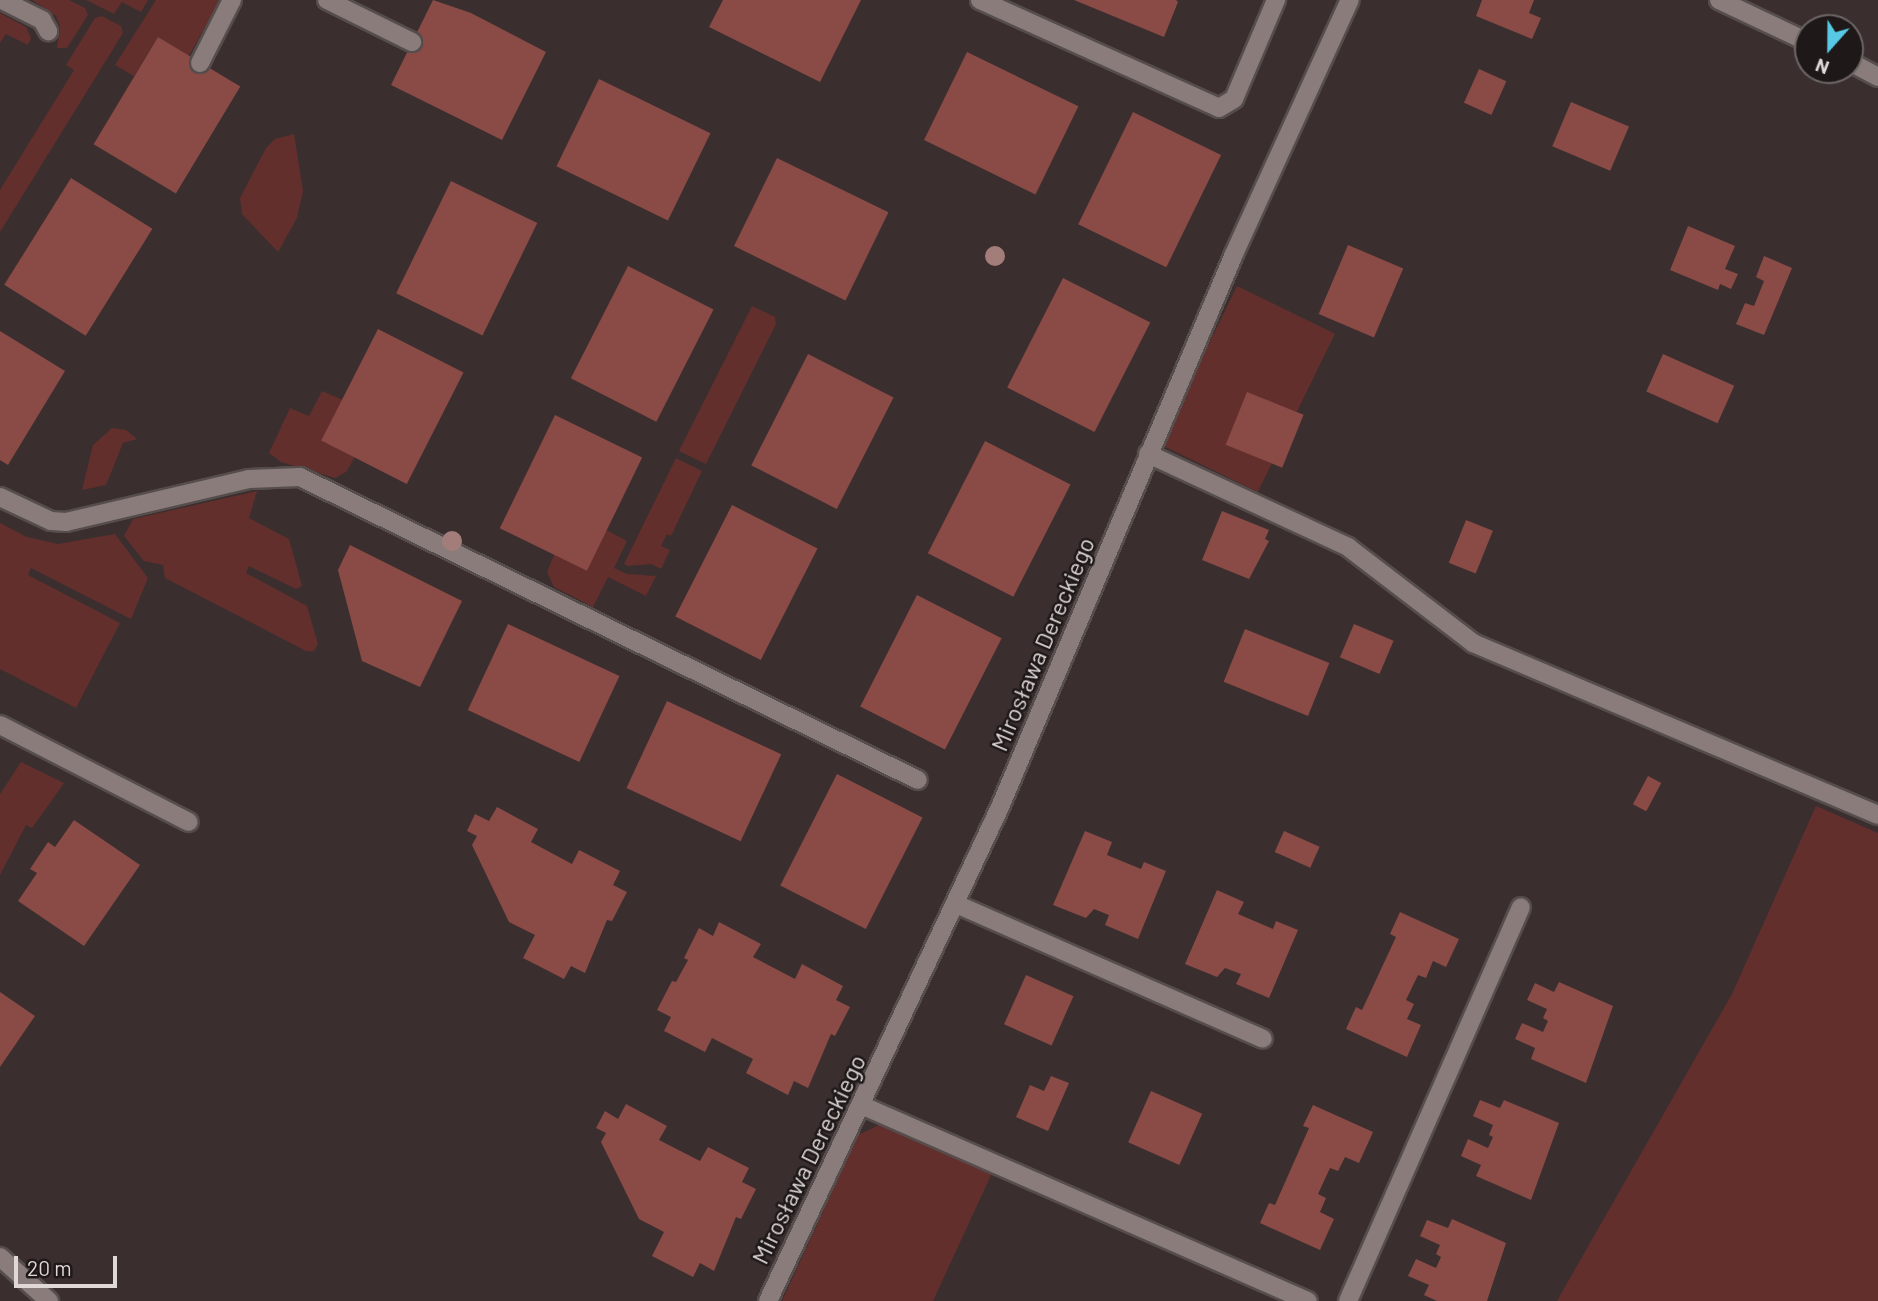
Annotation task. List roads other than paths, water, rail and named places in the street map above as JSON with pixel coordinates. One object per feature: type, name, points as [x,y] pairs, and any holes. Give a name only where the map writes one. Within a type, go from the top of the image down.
[{"type":"street","points":[[2,0],[42,20],[48,32]]},
{"type":"street","points":[[200,63],[232,0]]},
{"type":"street","points":[[327,0],[412,42]]},
{"type":"street","points":[[980,0],[1219,108],[1234,99],[1276,0]]},
{"type":"street","name":"Mirosława Dereckiego","points":[[768,1301],[956,904],[1148,454],[1350,0]]},
{"type":"street","points":[[1719,0],[1794,35]]},
{"type":"street","points":[[1148,454],[1348,547],[1473,643],[1878,815]]},
{"type":"street","points":[[0,497],[51,521],[66,522],[249,479],[300,477],[918,780]]},
{"type":"street","points":[[0,725],[189,822]]},
{"type":"street","points":[[956,904],[1263,1039]]},
{"type":"street","points":[[1348,1301],[1521,907]]},
{"type":"street","points":[[861,1105],[1308,1301]]},
{"type":"street","points":[[0,1257],[49,1301]]}]
